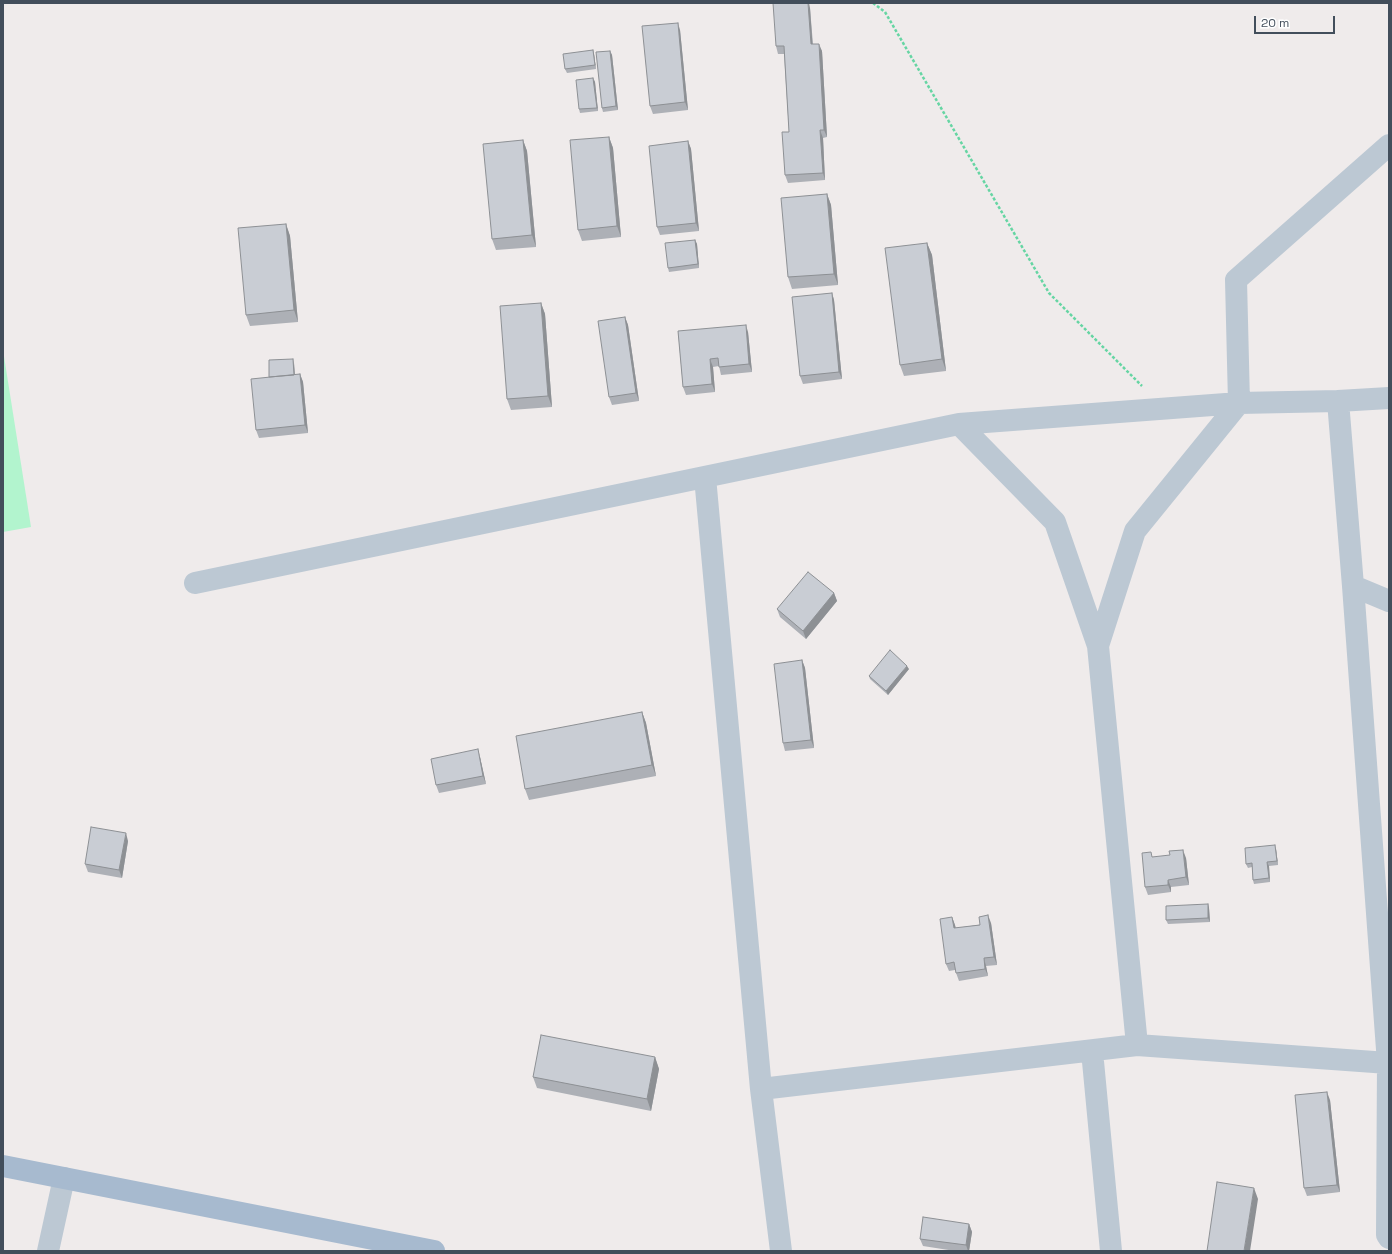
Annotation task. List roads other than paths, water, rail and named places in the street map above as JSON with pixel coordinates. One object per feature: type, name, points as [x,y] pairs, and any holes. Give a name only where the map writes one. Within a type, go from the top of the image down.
[{"type":"main road","points":[[3,1166],[434,1251]]},
{"type":"street","points":[[1098,646],[1135,531],[1239,403],[1236,280],[1389,145]]},
{"type":"street","points":[[195,583],[959,424],[1239,403],[1338,401],[1389,398]]},
{"type":"street","points":[[1338,401],[1388,1062],[1387,1235],[1389,1238]]},
{"type":"street","points":[[959,424],[1055,522],[1098,646],[1138,1045]]},
{"type":"street","points":[[705,477],[761,1089],[781,1251]]},
{"type":"street","points":[[1353,586],[1389,601]]},
{"type":"street","points":[[761,1089],[1138,1045],[1388,1062]]},
{"type":"street","points":[[1092,1050],[1111,1251]]},
{"type":"street","points":[[48,1251],[64,1178]]}]
